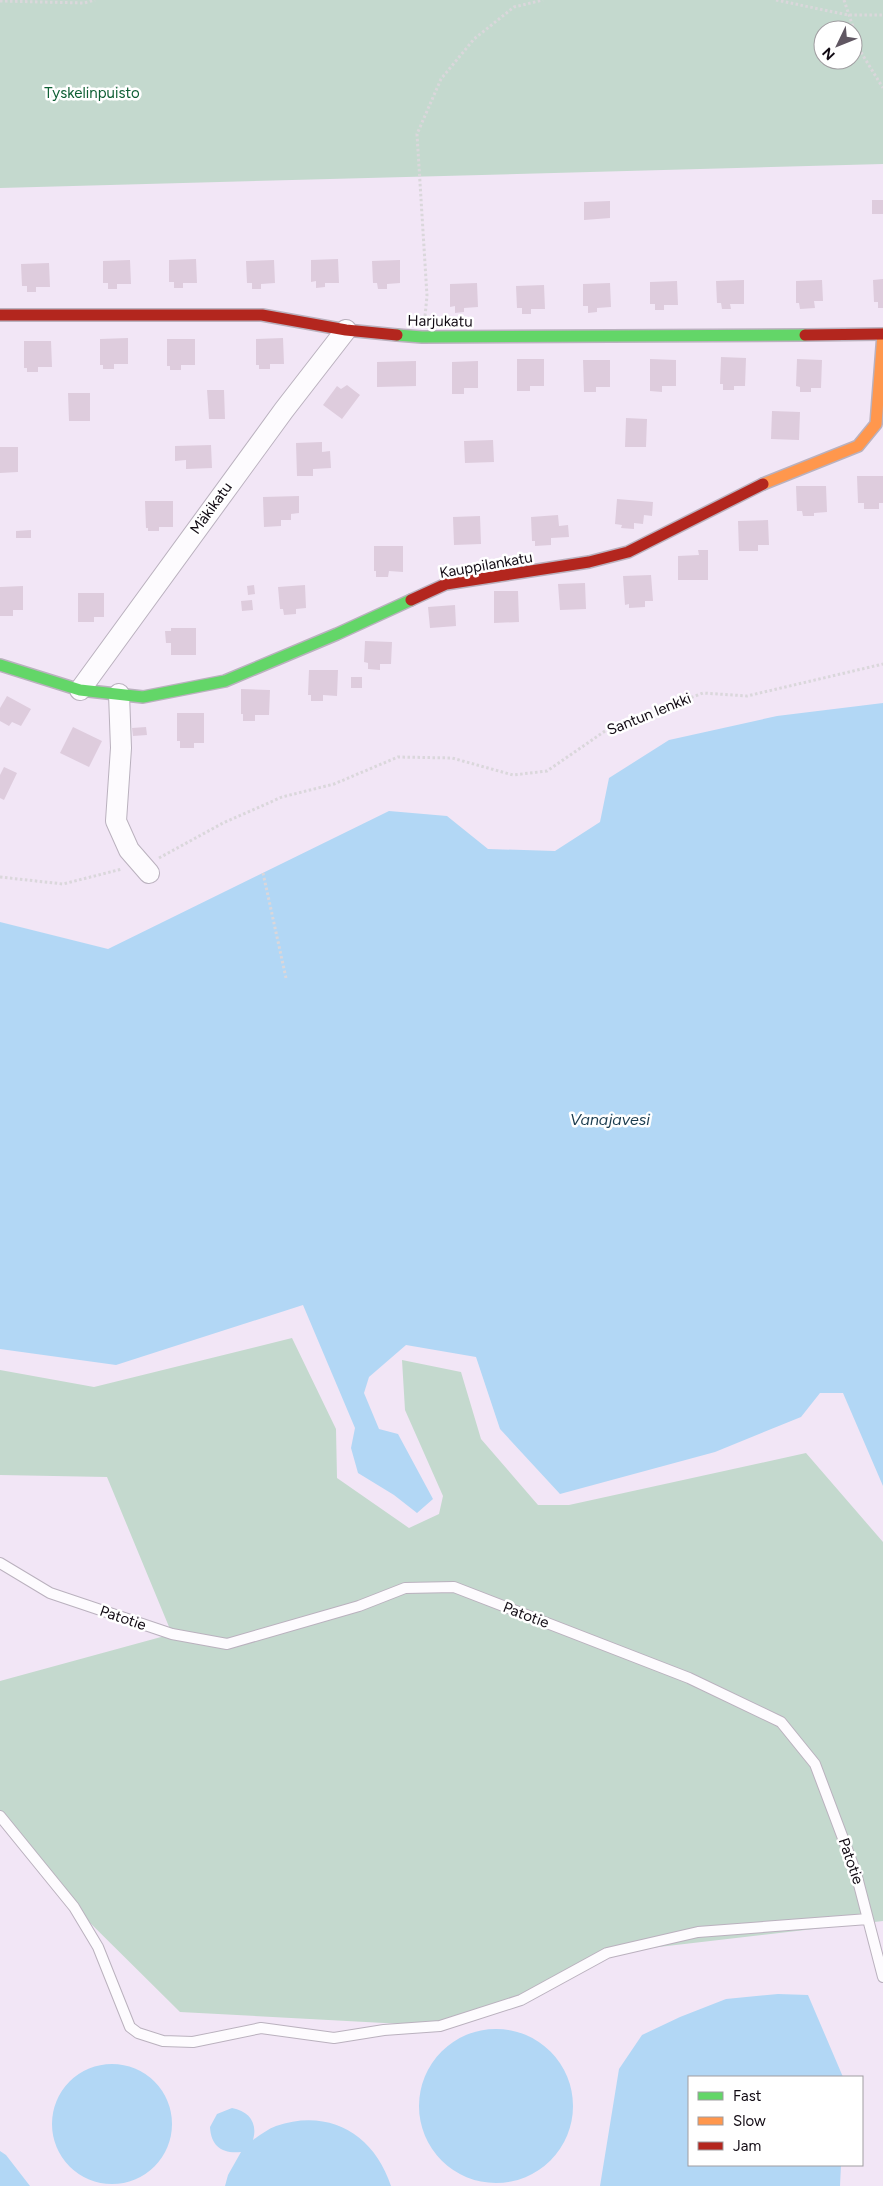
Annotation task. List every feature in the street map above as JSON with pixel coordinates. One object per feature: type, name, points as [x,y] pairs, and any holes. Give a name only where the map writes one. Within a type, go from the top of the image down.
[{"type":"street","name":"Harjukatu","points":[[0,315],[262,315],[346,330],[422,337],[882,334]]},
{"type":"street","name":"Mäkikatu","points":[[80,690],[279,417],[346,330]]},
{"type":"street","name":"Kauppilankatu","points":[[0,665],[80,690],[143,697],[225,681],[337,634],[446,584],[589,562],[628,552],[749,490],[858,446],[876,424],[882,334]]},
{"type":"street","points":[[119,694],[121,748],[116,821],[129,850],[145,869]]},
{"type":"lane","name":"Patotie","points":[[0,1563],[50,1593],[172,1634],[227,1644],[359,1606],[405,1588],[454,1587],[689,1678],[781,1722],[816,1764],[856,1873],[883,1977]]},
{"type":"lane","points":[[0,1816],[74,1907],[98,1947],[130,2027],[138,2033],[163,2041],[193,2042],[261,2028],[334,2038],[384,2030],[440,2026],[521,2000],[607,1953],[698,1932],[868,1920]]},
{"type":"path","points":[[0,1],[84,3],[95,0]]},
{"type":"path","points":[[422,337],[427,296],[417,134],[441,79],[474,39],[514,7],[543,0]]},
{"type":"path","points":[[776,0],[848,15],[883,15]]},
{"type":"path","points":[[844,0],[862,54],[883,88]]},
{"type":"path","name":"Santun lenkki","points":[[145,869],[152,862],[223,823],[282,797],[334,784],[398,757],[452,758],[513,776],[547,770],[608,729],[703,693],[747,696],[883,664]]},
{"type":"path","points":[[0,877],[63,884],[145,869]]},
{"type":"path","points":[[263,873],[286,978]]},
{"type":"green space","name":"Tyskelinpuisto","points":[[0,0],[883,0],[883,164],[0,188]]},
{"type":"green space","points":[[292,1338],[336,1429],[337,1478],[409,1528],[439,1514],[443,1496],[405,1410],[402,1360],[461,1372],[481,1439],[538,1505],[569,1505],[806,1453],[883,1542],[883,1921],[607,1953],[521,2000],[440,2026],[180,2012],[74,1907],[0,1816],[0,1681],[172,1634],[107,1477],[0,1475],[0,1370],[94,1387]]},
{"type":"water","name":"Vanajavesi","points":[[883,703],[883,1486],[843,1393],[820,1393],[801,1417],[715,1452],[560,1494],[500,1429],[476,1357],[406,1345],[369,1377],[364,1393],[379,1429],[398,1434],[433,1499],[417,1513],[394,1495],[358,1473],[351,1448],[355,1428],[303,1305],[116,1365],[0,1349],[0,922],[108,949],[389,811],[447,816],[488,849],[555,851],[600,822],[609,778],[669,740],[777,716]]},
{"type":"water","points":[[778,1994],[808,1995],[843,2076],[688,2076],[688,2166],[841,2166],[840,2186],[600,2186],[619,2069],[642,2035],[680,2017],[726,1999]]},
{"type":"water","points":[[496,2029],[525,2035],[539,2042],[550,2052],[560,2063],[567,2077],[573,2106],[567,2135],[560,2149],[550,2160],[539,2170],[525,2177],[496,2183],[467,2177],[453,2170],[442,2160],[432,2149],[425,2135],[419,2106],[425,2077],[432,2063],[442,2052],[453,2042],[467,2035]]},
{"type":"water","points":[[112,2064],[124,2065],[135,2069],[145,2074],[154,2082],[162,2091],[167,2101],[171,2112],[171,2136],[167,2147],[162,2157],[154,2166],[145,2174],[135,2179],[124,2183],[112,2184],[100,2183],[89,2179],[79,2174],[70,2166],[62,2157],[57,2147],[53,2136],[52,2124],[53,2112],[57,2101],[62,2091],[70,2082],[79,2074],[89,2069],[100,2065]]},
{"type":"water","points":[[232,2108],[243,2112],[251,2119],[254,2128],[253,2140],[273,2127],[295,2121],[314,2120],[331,2123],[347,2130],[361,2139],[373,2152],[391,2186],[225,2186],[228,2175],[241,2152],[229,2152],[219,2148],[213,2140],[210,2127],[217,2114]]},
{"type":"water","points":[[0,2151],[6,2155],[30,2186],[0,2186]]},
{"type":"building","points":[[872,200],[883,200],[883,214],[872,214]]},
{"type":"building","points":[[610,201],[610,218],[584,220],[584,202]]},
{"type":"building","points":[[196,259],[197,283],[183,283],[183,288],[174,288],[174,282],[169,282],[169,260]]},
{"type":"building","points":[[338,259],[339,283],[325,283],[325,287],[316,288],[316,281],[311,282],[311,260]]},
{"type":"building","points":[[130,260],[131,284],[117,284],[117,289],[108,289],[108,283],[103,283],[103,261]]},
{"type":"building","points":[[274,260],[275,283],[261,284],[261,289],[252,289],[252,283],[247,283],[246,261]]},
{"type":"building","points":[[400,260],[400,283],[387,284],[387,289],[378,289],[377,283],[373,283],[372,261]]},
{"type":"building","points":[[49,263],[50,287],[36,287],[36,292],[27,292],[27,286],[22,286],[21,264]]},
{"type":"building","points":[[883,279],[883,308],[878,308],[878,302],[874,302],[873,280]]},
{"type":"building","points":[[744,280],[744,304],[730,304],[731,309],[722,309],[721,303],[717,303],[716,281]]},
{"type":"building","points":[[822,280],[823,301],[814,301],[815,308],[800,309],[799,303],[796,303],[796,281]]},
{"type":"building","points":[[677,281],[678,305],[664,305],[664,310],[655,310],[655,304],[650,304],[650,282]]},
{"type":"building","points":[[477,283],[478,307],[464,308],[464,312],[455,313],[455,306],[450,307],[450,284]]},
{"type":"building","points":[[610,283],[611,307],[597,308],[597,312],[588,313],[588,306],[583,306],[583,284]]},
{"type":"building","points":[[544,285],[545,309],[531,309],[531,314],[522,314],[522,308],[517,308],[516,286]]},
{"type":"building","points":[[128,338],[128,364],[114,364],[114,369],[103,369],[103,365],[100,365],[100,339]]},
{"type":"building","points":[[283,338],[284,364],[270,364],[270,369],[259,369],[259,365],[256,365],[256,339]]},
{"type":"building","points":[[167,339],[195,339],[195,365],[181,365],[181,370],[170,370],[170,366],[167,366]]},
{"type":"building","points":[[24,341],[51,341],[52,367],[38,367],[38,372],[27,372],[27,368],[24,368]]},
{"type":"building","points":[[721,357],[746,358],[745,386],[734,386],[734,390],[723,390],[723,384],[720,384]]},
{"type":"building","points":[[517,359],[544,359],[544,386],[530,386],[530,391],[517,391]]},
{"type":"building","points":[[650,359],[676,360],[676,386],[662,386],[662,392],[650,391]]},
{"type":"building","points":[[797,359],[822,360],[821,388],[811,388],[811,392],[800,392],[800,387],[796,386]]},
{"type":"building","points":[[583,360],[610,360],[610,387],[596,387],[596,392],[584,392]]},
{"type":"building","points":[[416,361],[416,386],[377,387],[377,362]]},
{"type":"building","points":[[478,361],[478,388],[464,388],[464,394],[452,394],[452,362]]},
{"type":"building","points":[[347,385],[360,395],[342,419],[323,405],[337,386],[341,389]]},
{"type":"building","points":[[207,390],[224,390],[225,419],[209,419]]},
{"type":"building","points":[[68,393],[90,393],[90,421],[69,421]]},
{"type":"building","points":[[772,411],[800,412],[799,440],[771,439]]},
{"type":"building","points":[[626,418],[647,419],[646,447],[625,447]]},
{"type":"building","points":[[493,440],[494,462],[465,463],[464,441]]},
{"type":"building","points":[[322,442],[322,452],[330,451],[331,468],[313,469],[313,476],[297,476],[296,443]]},
{"type":"building","points":[[211,445],[212,468],[186,469],[186,460],[175,461],[175,446]]},
{"type":"building","points":[[0,447],[18,447],[18,472],[0,473]]},
{"type":"building","points":[[857,476],[883,476],[883,503],[879,503],[879,509],[864,509],[864,503],[858,503]]},
{"type":"building","points":[[796,486],[826,486],[827,512],[814,513],[814,516],[803,516],[802,511],[797,511]]},
{"type":"building","points":[[299,496],[299,513],[291,514],[291,520],[281,520],[281,526],[264,527],[263,497]]},
{"type":"building","points":[[617,499],[653,502],[652,516],[644,515],[643,524],[634,523],[634,529],[621,528],[622,525],[615,524]]},
{"type":"building","points":[[145,501],[173,501],[173,527],[159,527],[159,531],[148,531],[148,528],[146,528]]},
{"type":"building","points":[[558,515],[559,526],[568,525],[569,537],[551,538],[551,545],[535,546],[535,541],[532,541],[531,517]]},
{"type":"building","points":[[480,516],[481,544],[454,545],[453,517]]},
{"type":"building","points":[[768,520],[769,545],[758,545],[758,551],[739,551],[738,521]]},
{"type":"building","points":[[31,530],[31,538],[16,538],[16,531]]},
{"type":"building","points":[[374,546],[403,546],[403,572],[389,571],[388,577],[376,577],[376,571],[374,571]]},
{"type":"building","points":[[698,550],[708,550],[708,580],[678,580],[678,556],[699,555]]},
{"type":"building","points":[[651,575],[653,601],[645,601],[645,607],[629,608],[629,604],[625,605],[623,576]]},
{"type":"building","points":[[585,583],[586,609],[560,610],[558,584]]},
{"type":"building","points":[[254,585],[255,594],[248,595],[247,586]]},
{"type":"building","points":[[305,585],[306,608],[296,609],[296,614],[284,615],[283,609],[280,609],[278,587]]},
{"type":"building","points":[[23,586],[23,610],[13,610],[13,616],[0,616],[0,587]]},
{"type":"building","points":[[494,591],[518,591],[519,622],[494,623]]},
{"type":"building","points":[[78,593],[104,593],[104,617],[94,617],[94,622],[78,622]]},
{"type":"building","points":[[252,600],[253,610],[242,611],[241,601]]},
{"type":"building","points":[[455,605],[456,626],[430,628],[428,607]]},
{"type":"building","points":[[171,628],[196,628],[196,655],[171,655],[171,643],[166,643],[165,631],[171,631]]},
{"type":"building","points":[[365,641],[392,642],[391,664],[380,664],[380,670],[368,669],[368,663],[364,662]]},
{"type":"building","points":[[309,670],[338,670],[337,696],[323,695],[323,701],[311,701],[311,695],[308,695]]},
{"type":"building","points":[[351,677],[362,677],[362,688],[351,688]]},
{"type":"building","points":[[241,689],[270,690],[269,715],[255,715],[255,721],[243,721],[243,714],[241,714]]},
{"type":"building","points":[[7,696],[31,709],[21,726],[12,722],[9,726],[0,721],[0,708]]},
{"type":"building","points":[[177,713],[204,713],[204,743],[194,743],[194,748],[180,748],[180,741],[177,741]]},
{"type":"building","points":[[73,727],[102,741],[89,767],[60,753]]},
{"type":"building","points":[[146,727],[147,735],[133,736],[132,728]]},
{"type":"building","points":[[4,767],[17,773],[4,800],[0,798],[0,775]]},
{"type":"traffic: fast","points":[[397,335],[422,337],[805,335]]},
{"type":"traffic: fast","points":[[0,665],[80,690],[143,697],[225,681],[337,634],[411,600]]},
{"type":"traffic: slow","points":[[763,484],[858,446],[876,424],[883,334]]},
{"type":"traffic: jam","points":[[0,315],[262,315],[346,330],[397,335]]},
{"type":"traffic: jam","points":[[805,335],[882,334]]},
{"type":"traffic: jam","points":[[411,600],[446,584],[589,562],[628,552],[763,484]]}]
